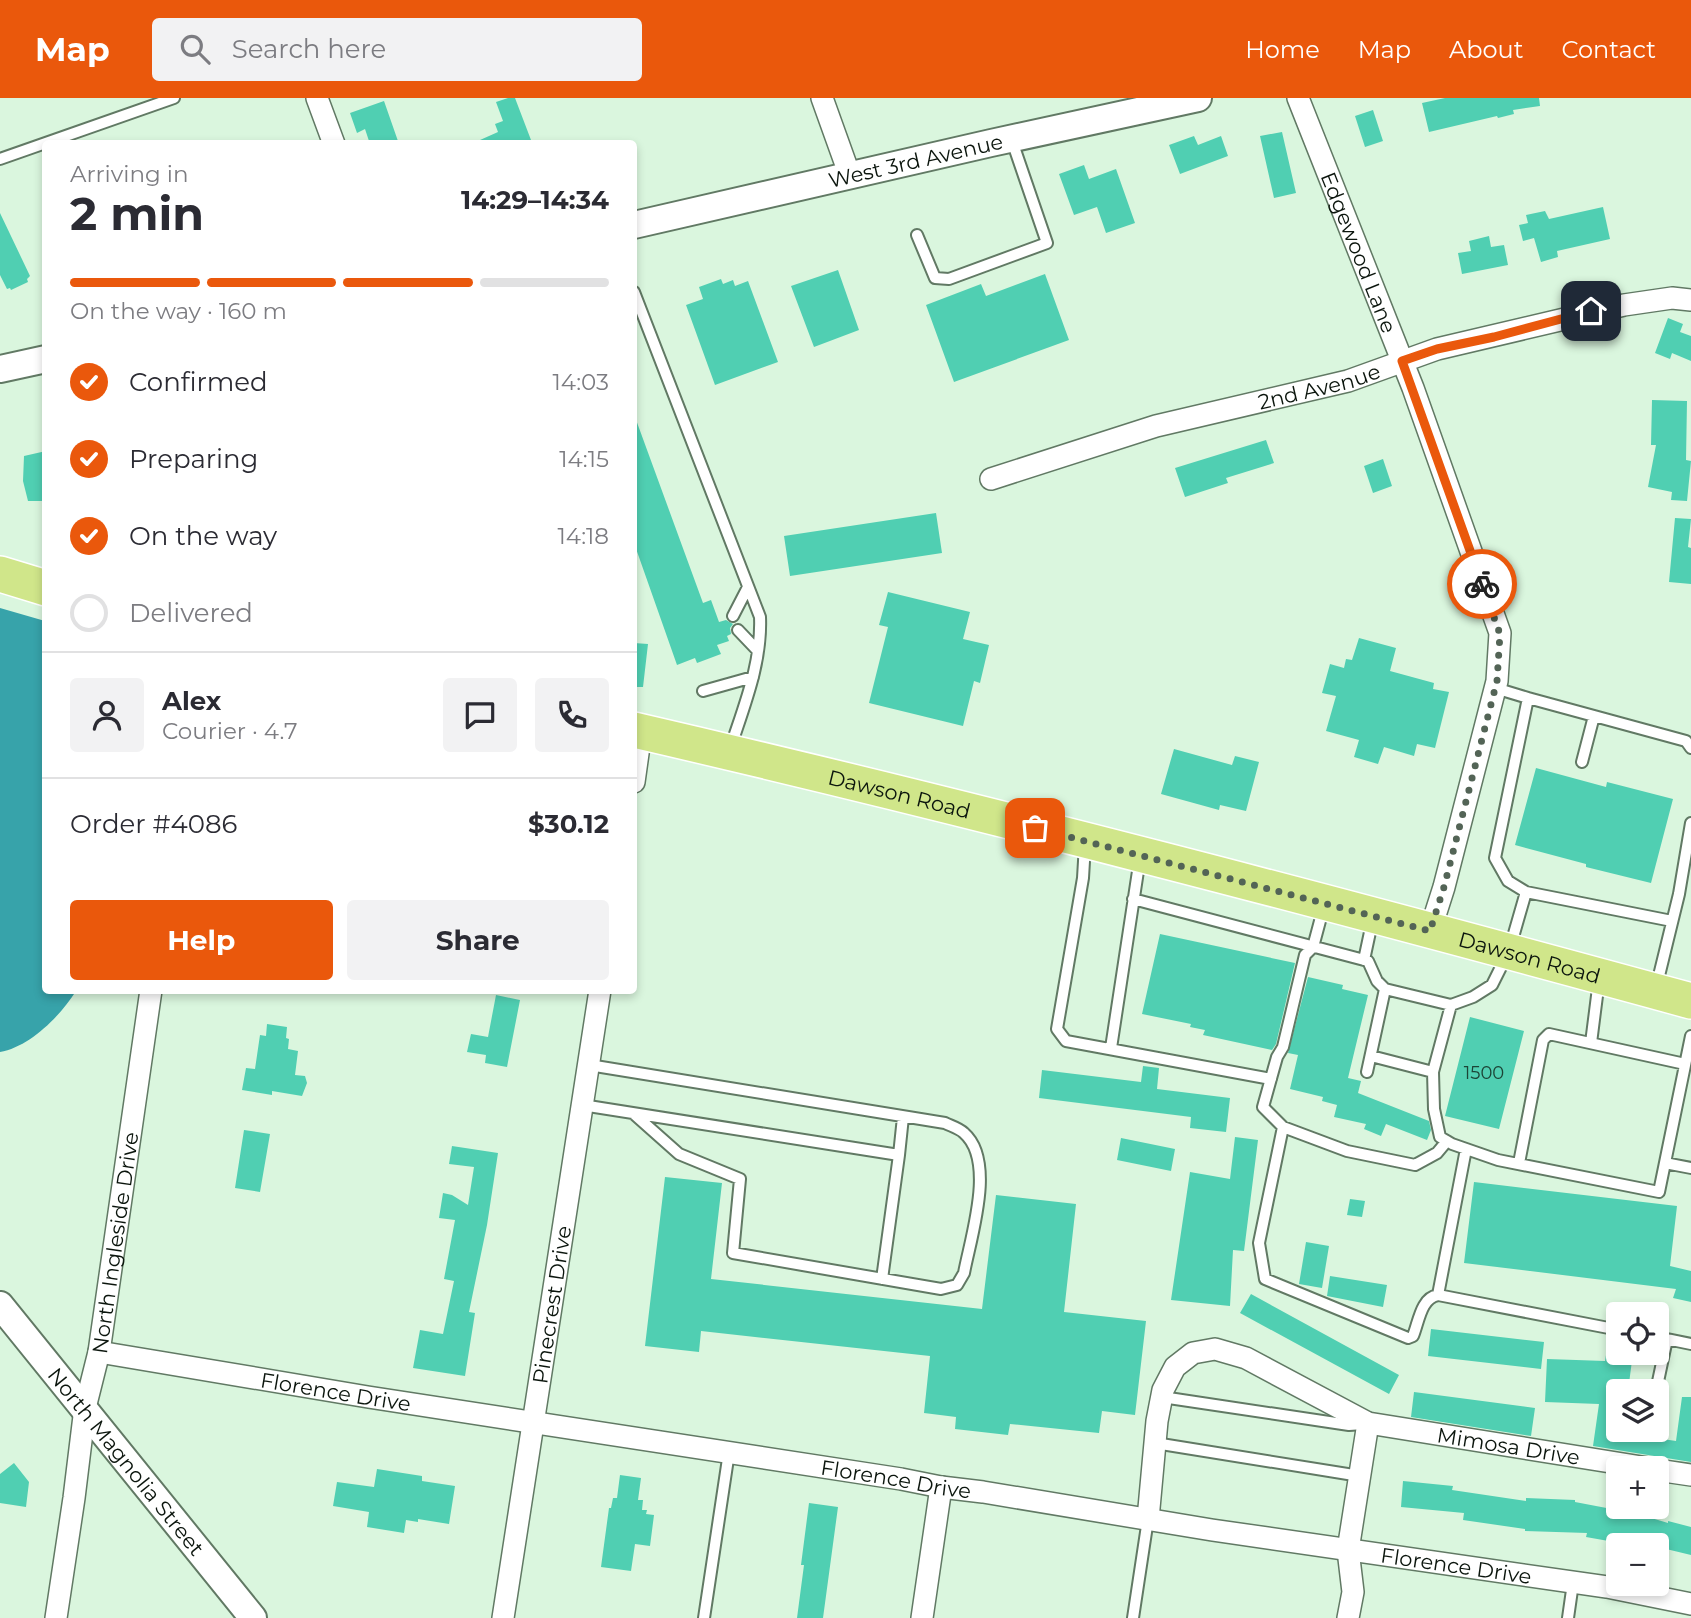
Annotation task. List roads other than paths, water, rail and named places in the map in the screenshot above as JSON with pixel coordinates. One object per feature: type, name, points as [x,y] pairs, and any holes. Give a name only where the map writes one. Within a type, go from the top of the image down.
[{"type":"main road","points":[[0,574],[42,587]]},
{"type":"main road","name":"Dawson Road","points":[[637,731],[831,775],[1509,951],[1691,1001]]},
{"type":"street","points":[[317,98],[333,140]]},
{"type":"street","points":[[822,98],[850,176]]},
{"type":"street","name":"West 3rd Avenue","points":[[637,224],[1198,98]]},
{"type":"street","name":"Edgewood Lane","points":[[1298,98],[1402,361],[1500,634],[1495,688],[1444,887],[1430,931]]},
{"type":"street","name":"2nd Avenue","points":[[991,479],[1156,426],[1348,382],[1437,349],[1591,311],[1672,298],[1691,300]]},
{"type":"street","points":[[0,369],[42,360]]},
{"type":"street","name":"North Ingleside Drive","points":[[56,1618],[85,1408],[99,1352],[150,994]]},
{"type":"street","name":"Pinecrest Drive","points":[[503,1618],[599,994]]},
{"type":"street","name":"North Magnolia Street","points":[[0,1304],[253,1618]]},
{"type":"street","name":"Mimosa Drive","points":[[1148,1519],[1154,1443],[1162,1397],[1175,1367],[1193,1353],[1215,1349],[1246,1358],[1368,1423],[1606,1461]]},
{"type":"street","name":"Florence Drive","points":[[99,1352],[381,1399],[1573,1583],[1691,1604]]},
{"type":"street","points":[[1348,1618],[1353,1592],[1348,1550],[1368,1423]]},
{"type":"street","points":[[1669,1472],[1691,1475]]},
{"type":"street","points":[[922,1618],[941,1487]]},
{"type":"lane","points":[[54,140],[174,98]]},
{"type":"lane","points":[[918,235],[935,278],[949,279],[1047,243],[1011,138]]},
{"type":"lane","points":[[0,159],[42,144]]},
{"type":"lane","points":[[637,300],[760,617],[761,636],[753,677],[729,752]]},
{"type":"lane","points":[[733,616],[748,587]]},
{"type":"lane","points":[[738,630],[758,651]]},
{"type":"lane","points":[[703,691],[753,677]]},
{"type":"lane","points":[[1495,688],[1686,741],[1691,748]]},
{"type":"lane","points":[[1528,698],[1495,858],[1508,881],[1526,892],[1672,920]]},
{"type":"lane","points":[[1583,762],[1594,716]]},
{"type":"lane","points":[[1656,992],[1691,823]]},
{"type":"lane","points":[[1085,841],[1083,878],[1057,1029],[1066,1041],[1271,1079]]},
{"type":"lane","points":[[1111,1048],[1141,856]]},
{"type":"lane","points":[[1133,900],[1368,961],[1377,981],[1385,989],[1451,1005],[1473,997],[1492,985],[1509,951],[1526,892]]},
{"type":"lane","points":[[1325,903],[1312,947],[1305,955],[1283,1047],[1277,1057],[1263,1107],[1283,1127],[1347,1152],[1415,1165],[1437,1153],[1447,1141]]},
{"type":"lane","points":[[1364,960],[1373,916]]},
{"type":"lane","points":[[1591,1044],[1600,976]]},
{"type":"lane","points":[[1367,1072],[1385,989]]},
{"type":"lane","points":[[1451,1005],[1433,1072],[1434,1109],[1440,1137],[1498,1160],[1659,1192],[1687,1080],[1685,1065],[1691,1036]]},
{"type":"lane","points":[[1519,1163],[1543,1040],[1549,1034],[1685,1065]]},
{"type":"lane","points":[[1371,1056],[1433,1072]]},
{"type":"lane","points":[[589,1065],[945,1123],[964,1132],[978,1152],[982,1177],[964,1273],[957,1285],[941,1289],[733,1253],[740,1179],[679,1154],[634,1114]]},
{"type":"lane","points":[[582,1105],[900,1155]]},
{"type":"lane","points":[[882,1279],[903,1117]]},
{"type":"lane","points":[[1283,1127],[1259,1243],[1265,1279],[1408,1338],[1413,1336],[1426,1300],[1438,1295],[1606,1327]]},
{"type":"lane","points":[[1438,1295],[1466,1149]]},
{"type":"lane","points":[[1665,1163],[1691,1168]]},
{"type":"lane","points":[[1669,1339],[1691,1344]]},
{"type":"lane","points":[[1162,1397],[1349,1425],[1368,1423]]},
{"type":"lane","points":[[1154,1443],[1360,1476]]},
{"type":"lane","points":[[704,1618],[729,1452]]},
{"type":"lane","points":[[1133,1618],[1148,1519]]},
{"type":"lane","points":[[1568,1618],[1573,1583]]},
{"type":"water","points":[[0,608],[42,620],[42,994],[74,994],[44,1029],[22,1044],[0,1052]]}]
